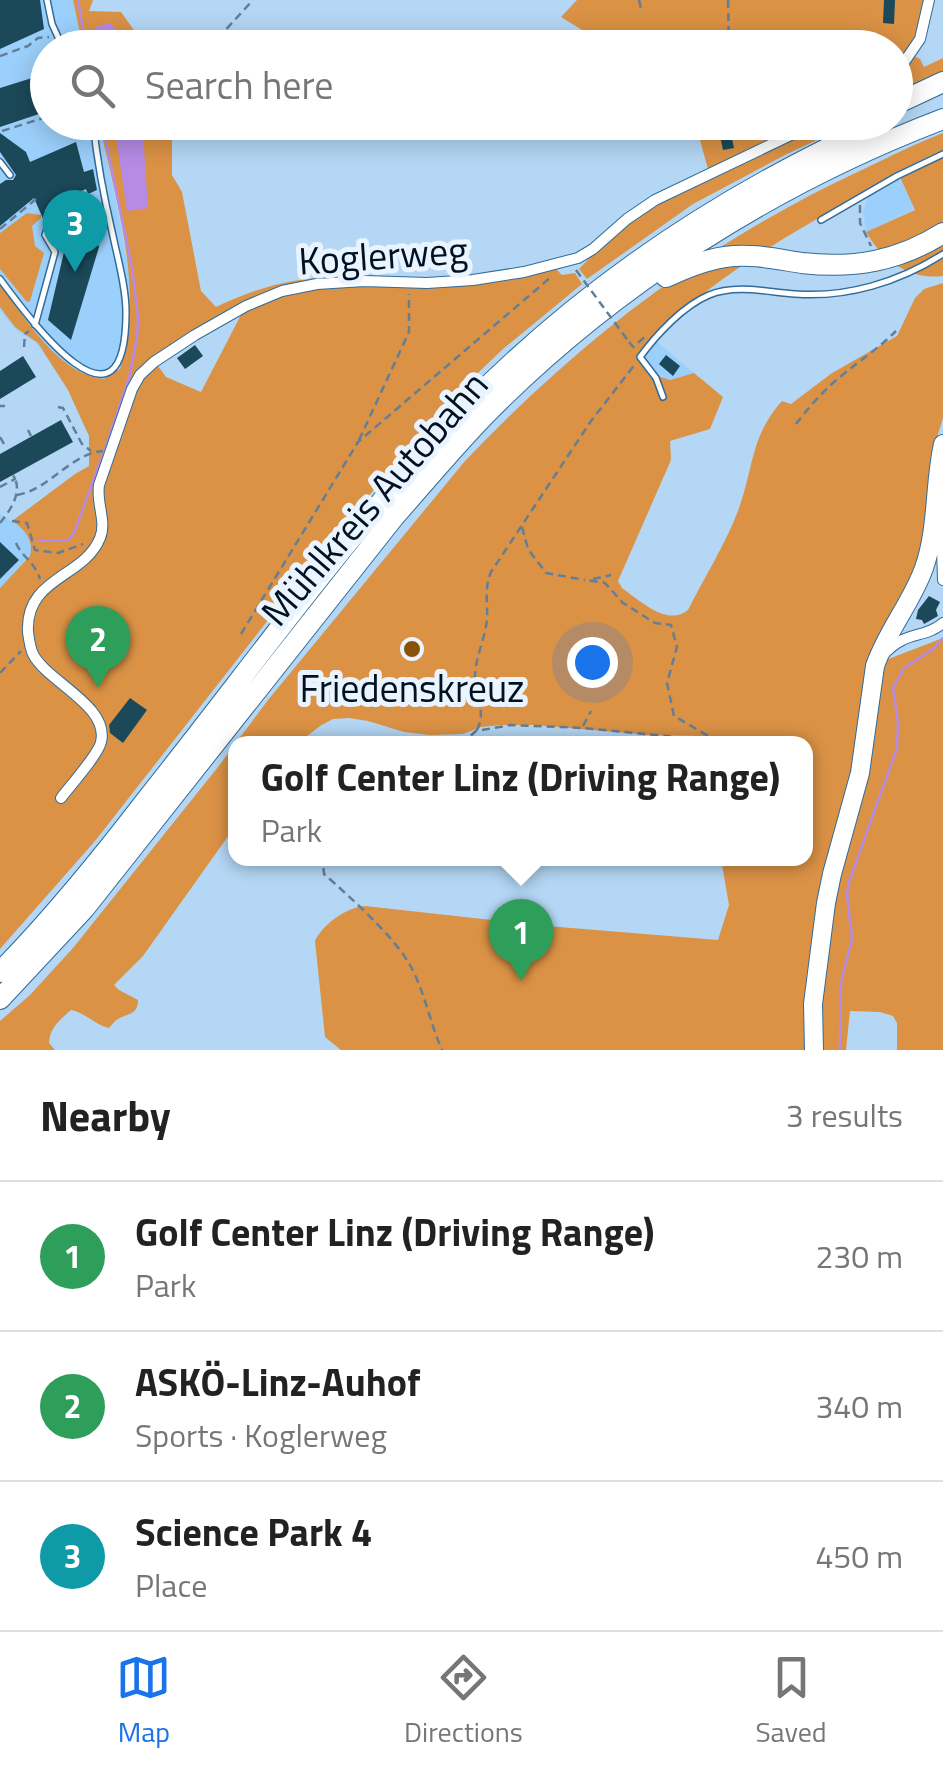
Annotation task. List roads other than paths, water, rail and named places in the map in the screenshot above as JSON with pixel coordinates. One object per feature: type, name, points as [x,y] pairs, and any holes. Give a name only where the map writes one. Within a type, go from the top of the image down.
[{"type":"highway","points":[[913,96],[943,82]]},
{"type":"highway","points":[[913,110],[943,98]]},
{"type":"highway","name":"Mühlkreis Autobahn","points":[[913,132],[943,119]]},
{"type":"highway","name":"Mühlkreis Autobahn","points":[[0,972],[120,834],[378,506],[490,383],[585,300],[684,228],[750,188],[845,140]]},
{"type":"highway","name":"Mühlkreis Autobahn","points":[[0,999],[84,910],[436,469],[521,381],[627,293],[694,246],[752,210],[893,140]]},
{"type":"highway","points":[[627,293],[712,260],[754,256],[861,265],[901,255],[943,233]]},
{"type":"main road","points":[[814,1050],[813,1004],[826,903],[860,773],[875,666],[925,566],[943,444]]},
{"type":"street","points":[[913,49],[920,39],[929,0]]},
{"type":"street","name":"Koglerweg","points":[[60,798],[101,746],[101,731],[90,710],[34,657],[28,627],[30,611],[44,590],[85,558],[102,534],[99,486],[132,389],[154,362],[246,306],[282,291],[331,282],[486,278],[573,266],[655,200],[779,140]]},
{"type":"street","points":[[936,490],[943,580]]},
{"type":"street","points":[[875,666],[902,638],[936,629],[943,623]]},
{"type":"lane","points":[[46,0],[55,30]]},
{"type":"lane","points":[[0,279],[35,324],[83,370],[98,375],[113,369],[124,337],[126,310],[95,140]]},
{"type":"lane","points":[[821,220],[943,154]]},
{"type":"lane","points":[[0,162],[10,175]]},
{"type":"lane","points":[[35,324],[56,252],[45,235],[48,226]]},
{"type":"lane","points":[[664,397],[640,357],[689,308],[710,295],[747,290],[799,294],[864,289],[902,276],[943,254]]},
{"type":"waterway","points":[[78,0],[83,30]]},
{"type":"waterway","points":[[105,449],[129,378],[138,318],[132,268],[106,140]]},
{"type":"waterway","points":[[39,541],[68,540],[74,533],[103,454]]},
{"type":"waterway","points":[[840,1050],[841,982],[852,939],[847,894],[897,748],[893,688],[904,668],[943,638]]},
{"type":"place","name":"Science Park 4","points":[[75,272]]},
{"type":"place","name":"Friedenskreuz","points":[[412,649]]},
{"type":"place","name":"ASKÖ-Linz-Auhof","points":[[98,688]]},
{"type":"place","name":"Golf Center Linz (Driving Range)","points":[[521,981]]}]
